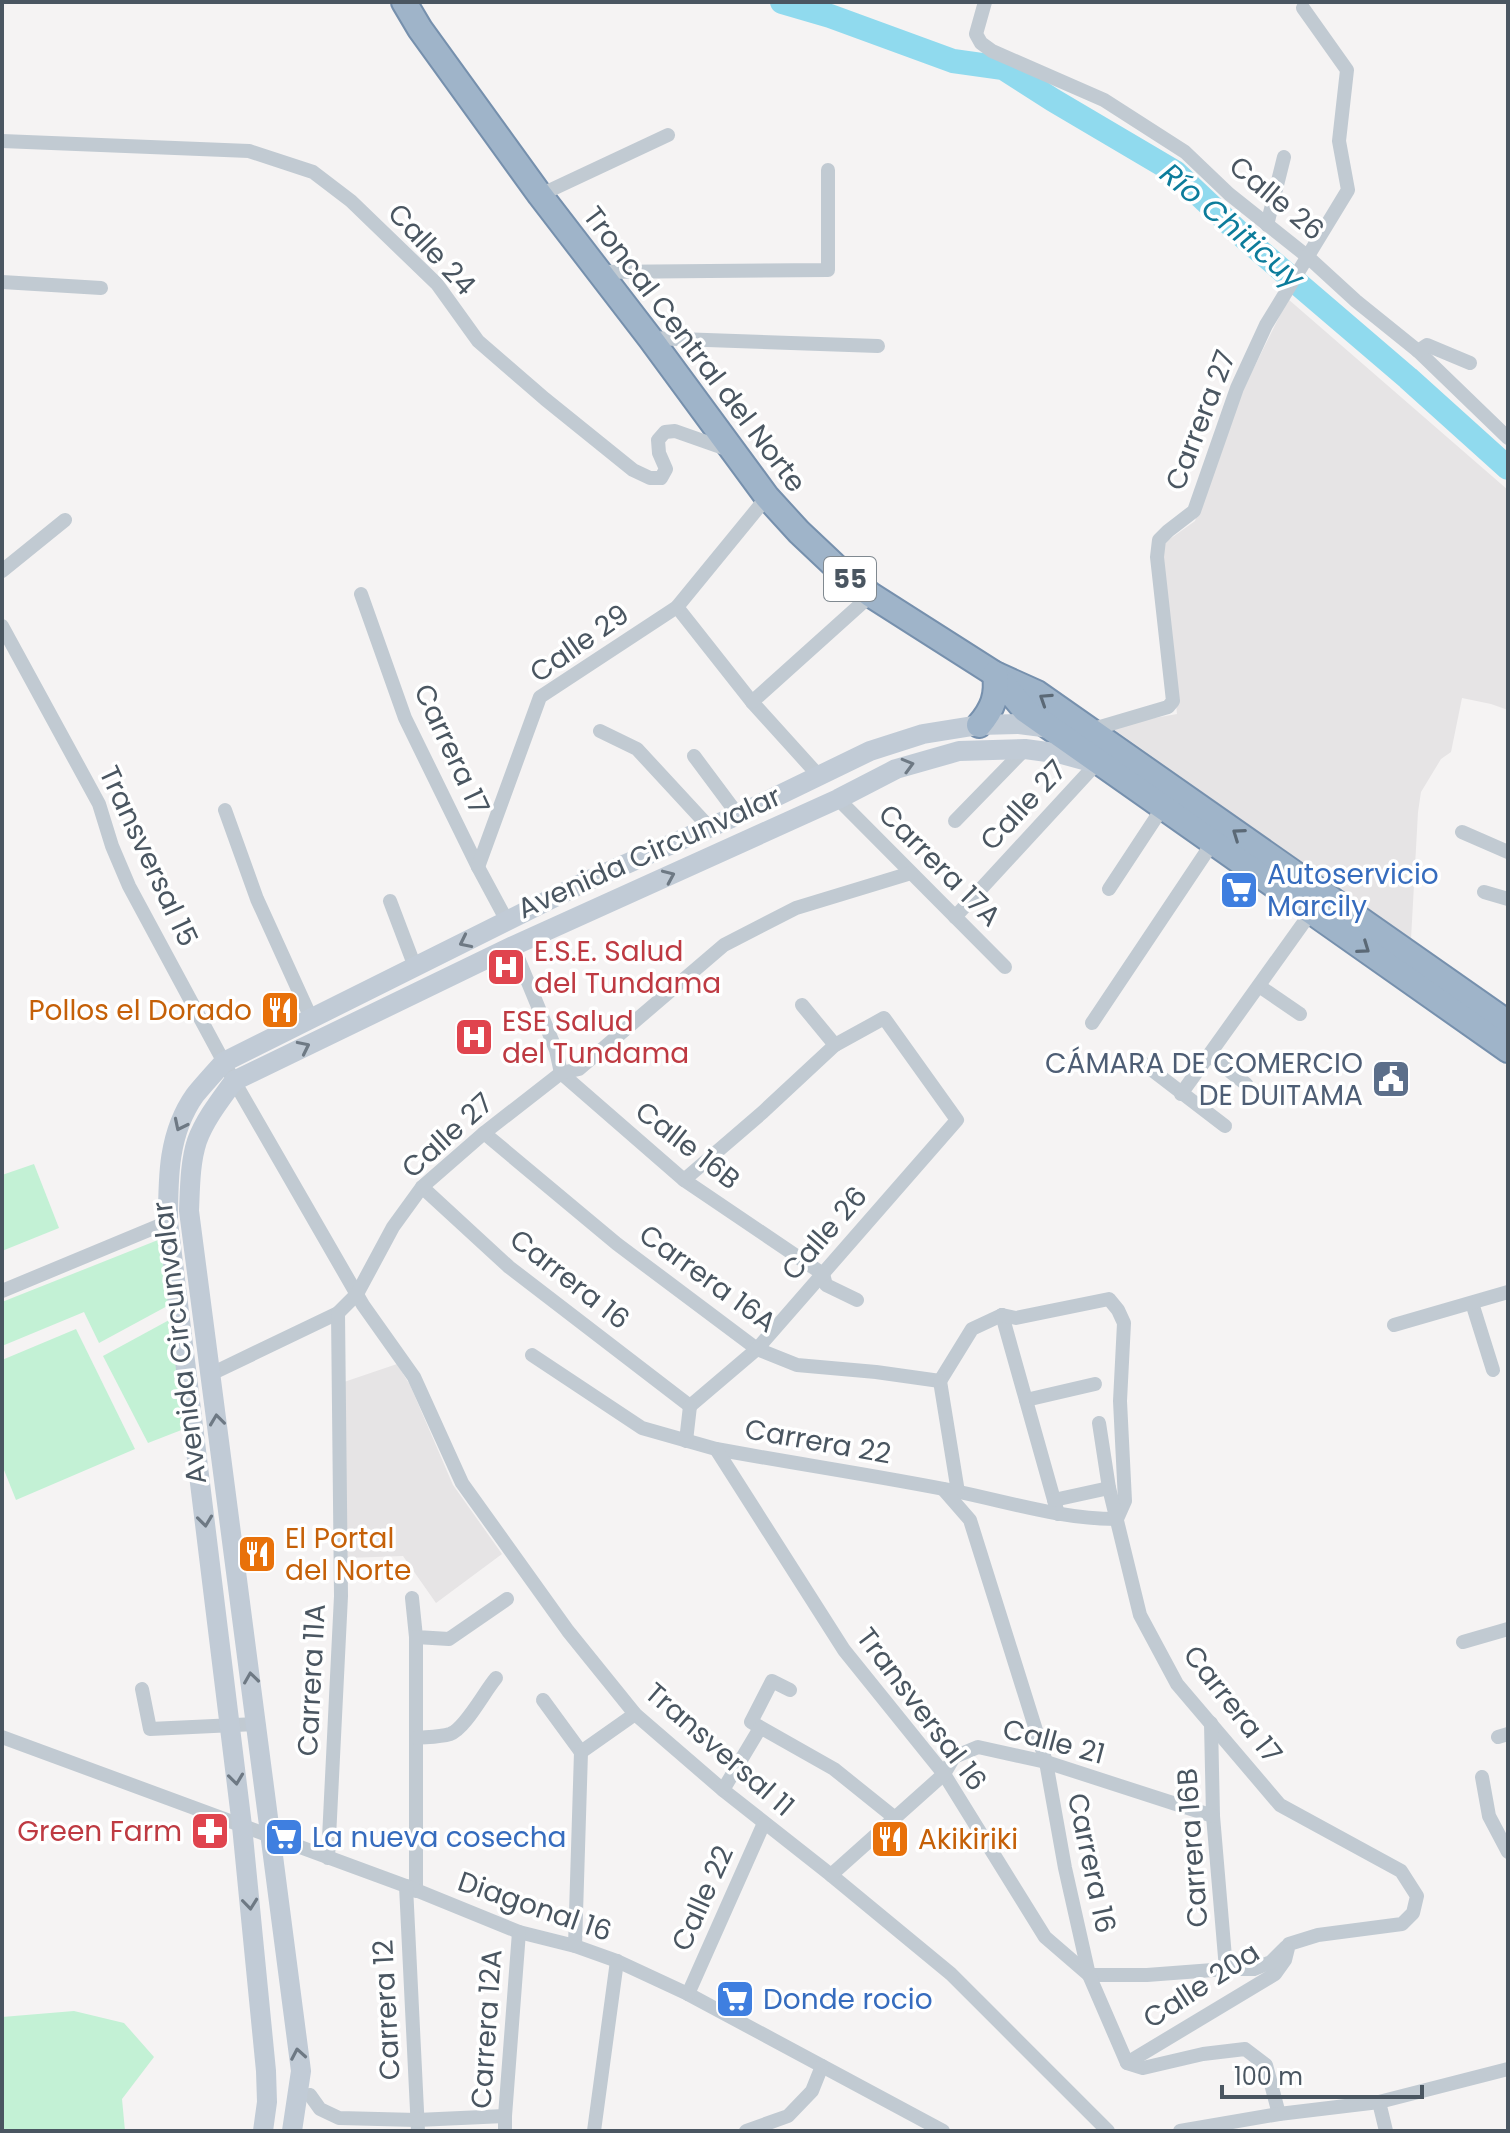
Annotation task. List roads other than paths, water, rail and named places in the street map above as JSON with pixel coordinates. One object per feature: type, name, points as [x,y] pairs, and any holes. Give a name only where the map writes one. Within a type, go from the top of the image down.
[{"type":"highway","name":"Troncal Central del Norte","points":[[404,2],[420,29],[540,195],[767,497],[822,554],[871,595],[995,674]]},
{"type":"highway","name":"Avenida Circunvalar","points":[[995,674],[1037,693],[1090,730],[1114,765],[1163,807],[1312,911],[1447,993]]},
{"type":"highway","name":"Avenida Circunvalar","points":[[995,674],[1025,710],[1114,765],[1505,1031]]},
{"type":"highway","points":[[979,725],[995,702],[995,674]]},
{"type":"main road","name":"Avenida Circunvalar","points":[[263,2131],[267,2102],[266,2071],[242,1826],[168,1222],[168,1179],[174,1137],[194,1097],[224,1062],[585,882],[710,828],[870,751],[923,734],[979,725],[1019,724],[1090,730]]},
{"type":"main road","name":"Avenida Circunvalar","points":[[292,2131],[301,2071],[189,1211],[190,1181],[197,1141],[214,1110],[234,1081],[513,946],[838,799],[896,769],[959,751],[1025,749],[1114,765]]},
{"type":"main road","points":[[585,882],[598,908]]},
{"type":"street","name":"Calle 26","points":[[985,2],[976,34],[981,43],[992,51],[1104,100],[1185,152],[1304,262],[1418,351],[1508,438]]},
{"type":"street","points":[[1303,8],[1347,70],[1339,141],[1348,190],[1304,262]]},
{"type":"street","points":[[540,195],[668,135]]},
{"type":"street","name":"Calle 24","points":[[2,141],[249,151],[313,172],[351,201],[437,284],[478,341],[633,470],[650,478],[661,478],[666,469],[659,453],[658,440],[665,432],[675,431],[733,451]]},
{"type":"street","points":[[1267,225],[1284,157]]},
{"type":"street","points":[[599,272],[828,270],[828,170]]},
{"type":"street","name":"Carrera 27","points":[[1090,730],[1168,707],[1173,701],[1157,557],[1159,540],[1194,511],[1237,388],[1266,325],[1304,262]]},
{"type":"street","points":[[2,282],[101,288]]},
{"type":"street","points":[[650,338],[878,346]]},
{"type":"street","points":[[1418,351],[1427,345],[1470,363]]},
{"type":"street","name":"Calle 29","points":[[478,867],[540,697],[677,607],[767,497]]},
{"type":"street","points":[[2,571],[65,520]]},
{"type":"street","name":"Carrera 17","points":[[361,594],[405,718],[507,921]]},
{"type":"street","points":[[752,702],[871,595]]},
{"type":"street","points":[[677,607],[752,702],[819,776]]},
{"type":"street","name":"Transversal 15","points":[[2,626],[99,804],[129,886],[234,1081],[357,1294]]},
{"type":"street","points":[[600,731],[637,749],[710,828]]},
{"type":"street","points":[[955,821],[1025,749]]},
{"type":"street","points":[[694,756],[738,815]]},
{"type":"street","name":"Calle 27","points":[[955,917],[1114,765]]},
{"type":"street","name":"Carrera 17A","points":[[838,799],[1005,967]]},
{"type":"street","points":[[1109,889],[1163,807]]},
{"type":"street","points":[[225,810],[257,899],[311,1018]]},
{"type":"street","points":[[1462,832],[1508,852]]},
{"type":"street","points":[[1092,1023],[1213,842]]},
{"type":"street","name":"Calle 27","points":[[211,1374],[338,1313],[357,1294],[393,1227],[422,1187],[484,1133],[561,1073],[579,1069],[724,945],[796,908],[911,873]]},
{"type":"street","points":[[1484,892],[1508,899]]},
{"type":"street","points":[[390,901],[415,967]]},
{"type":"street","points":[[1181,1094],[1312,911]]},
{"type":"street","points":[[513,946],[556,1050],[561,1073]]},
{"type":"street","points":[[1259,986],[1300,1014]]},
{"type":"street","points":[[684,1180],[835,1045],[802,1005]]},
{"type":"street","name":"Calle 26","points":[[690,1406],[757,1349],[957,1120],[884,1018],[835,1045]]},
{"type":"street","points":[[1209,1055],[1246,1084]]},
{"type":"street","points":[[1135,1057],[1225,1126]]},
{"type":"street","name":"Calle 16B","points":[[561,1073],[684,1180],[823,1274],[826,1285],[857,1300]]},
{"type":"street","name":"Carrera 16A","points":[[484,1133],[617,1244],[757,1349],[797,1365],[940,1381]]},
{"type":"street","name":"Carrera 16","points":[[422,1187],[509,1267],[690,1406]]},
{"type":"street","points":[[2,1291],[168,1222]]},
{"type":"street","points":[[1394,1325],[1508,1292]]},
{"type":"street","name":"Transversal 11","points":[[357,1294],[414,1377],[462,1483],[568,1631],[635,1714],[723,1790],[951,1974],[1108,2131]]},
{"type":"street","points":[[958,1492],[940,1381],[972,1329],[1002,1315],[1016,1318],[1109,1299],[1124,1323],[1120,1401],[1125,1501],[1117,1519]]},
{"type":"street","points":[[1472,1303],[1493,1370]]},
{"type":"street","name":"Carrera 11A","points":[[328,1858],[341,1596],[338,1313]]},
{"type":"street","points":[[1002,1315],[1056,1507],[1109,1488]]},
{"type":"street","name":"Carrera 22","points":[[532,1355],[642,1428],[686,1441],[716,1449],[1056,1507],[1096,1519],[1117,1519]]},
{"type":"street","points":[[1026,1400],[1095,1384]]},
{"type":"street","points":[[686,1441],[690,1406]]},
{"type":"street","name":"Carrera 17","points":[[1099,1423],[1109,1488],[1140,1615],[1177,1684],[1280,1805],[1401,1871],[1417,1896]]},
{"type":"street","name":"Transversal 16","points":[[716,1449],[844,1650],[944,1774],[1045,1937],[1089,1975]]},
{"type":"street","name":"Carrera 16","points":[[943,1489],[970,1520],[1046,1762],[1089,1975],[1127,2063]]},
{"type":"street","name":"Carrera 12","points":[[412,1598],[416,1637],[417,1738],[411,1889],[418,2126]]},
{"type":"street","points":[[416,1637],[449,1639],[507,1599]]},
{"type":"street","points":[[1463,1642],[1508,1629]]},
{"type":"street","points":[[417,1738],[452,1734],[466,1722],[496,1678]]},
{"type":"street","points":[[790,1690],[772,1681],[751,1722],[834,1769],[895,1818]]},
{"type":"street","points":[[142,1689],[150,1729],[257,1724]]},
{"type":"street","points":[[543,1700],[581,1752],[575,1946]]},
{"type":"street","points":[[581,1752],[635,1714]]},
{"type":"street","name":"Carrera 16B","points":[[1211,1723],[1213,1816],[1226,1969]]},
{"type":"street","points":[[723,1790],[760,1728]]},
{"type":"street","name":"Diagonal 16","points":[[2,1737],[519,1932],[575,1946],[617,1961],[688,1994],[943,2131]]},
{"type":"street","name":"Calle 21","points":[[831,1875],[944,1774],[954,1757],[978,1747],[1046,1762],[1213,1816]]},
{"type":"street","points":[[1482,1777],[1489,1816],[1508,1852]]},
{"type":"street","name":"Calle 22","points":[[688,1994],[764,1823]]},
{"type":"street","name":"Calle 20a","points":[[1127,2063],[1275,1974],[1285,1960],[1289,1944],[1318,1935],[1402,1924],[1413,1913],[1417,1896]]},
{"type":"street","name":"Carrera 12A","points":[[505,2124],[519,1932]]},
{"type":"street","points":[[1089,1975],[1254,1969],[1271,1962],[1289,1944]]},
{"type":"street","points":[[594,2131],[617,1961]]},
{"type":"street","points":[[1127,2063],[1143,2068],[1203,2054],[1245,2049],[1266,2065],[1279,2114]]},
{"type":"street","points":[[746,2131],[788,2116],[812,2091],[822,2066]]},
{"type":"street","points":[[1180,2131],[1279,2114],[1379,2102],[1508,2069]]},
{"type":"street","points":[[310,2095],[320,2109],[339,2118],[418,2126],[505,2124]]},
{"type":"street","points":[[1379,2102],[1386,2131]]},
{"type":"waterway","name":"Río Chiticuy","points":[[782,2],[830,16],[953,61],[1003,68],[1175,172],[1248,241],[1508,468]]},
{"type":"place","name":"Autoservicio Marcily","points":[[1239,890]]},
{"type":"place","name":"E.S.E. Salud del Tundama","points":[[506,967]]},
{"type":"place","name":"Pollos el Dorado","points":[[280,1010]]},
{"type":"place","name":"ESE Salud del Tundama","points":[[474,1037]]},
{"type":"place","name":"CÁMARA DE COMERCIO DE DUITAMA","points":[[1391,1079]]},
{"type":"place","name":"El Portal del Norte","points":[[257,1554]]},
{"type":"place","name":"Green Farm","points":[[210,1831]]},
{"type":"place","name":"La nueva cosecha","points":[[284,1837]]},
{"type":"place","name":"Akikiriki","points":[[890,1839]]},
{"type":"place","name":"Donde rocio","points":[[735,1999]]}]
